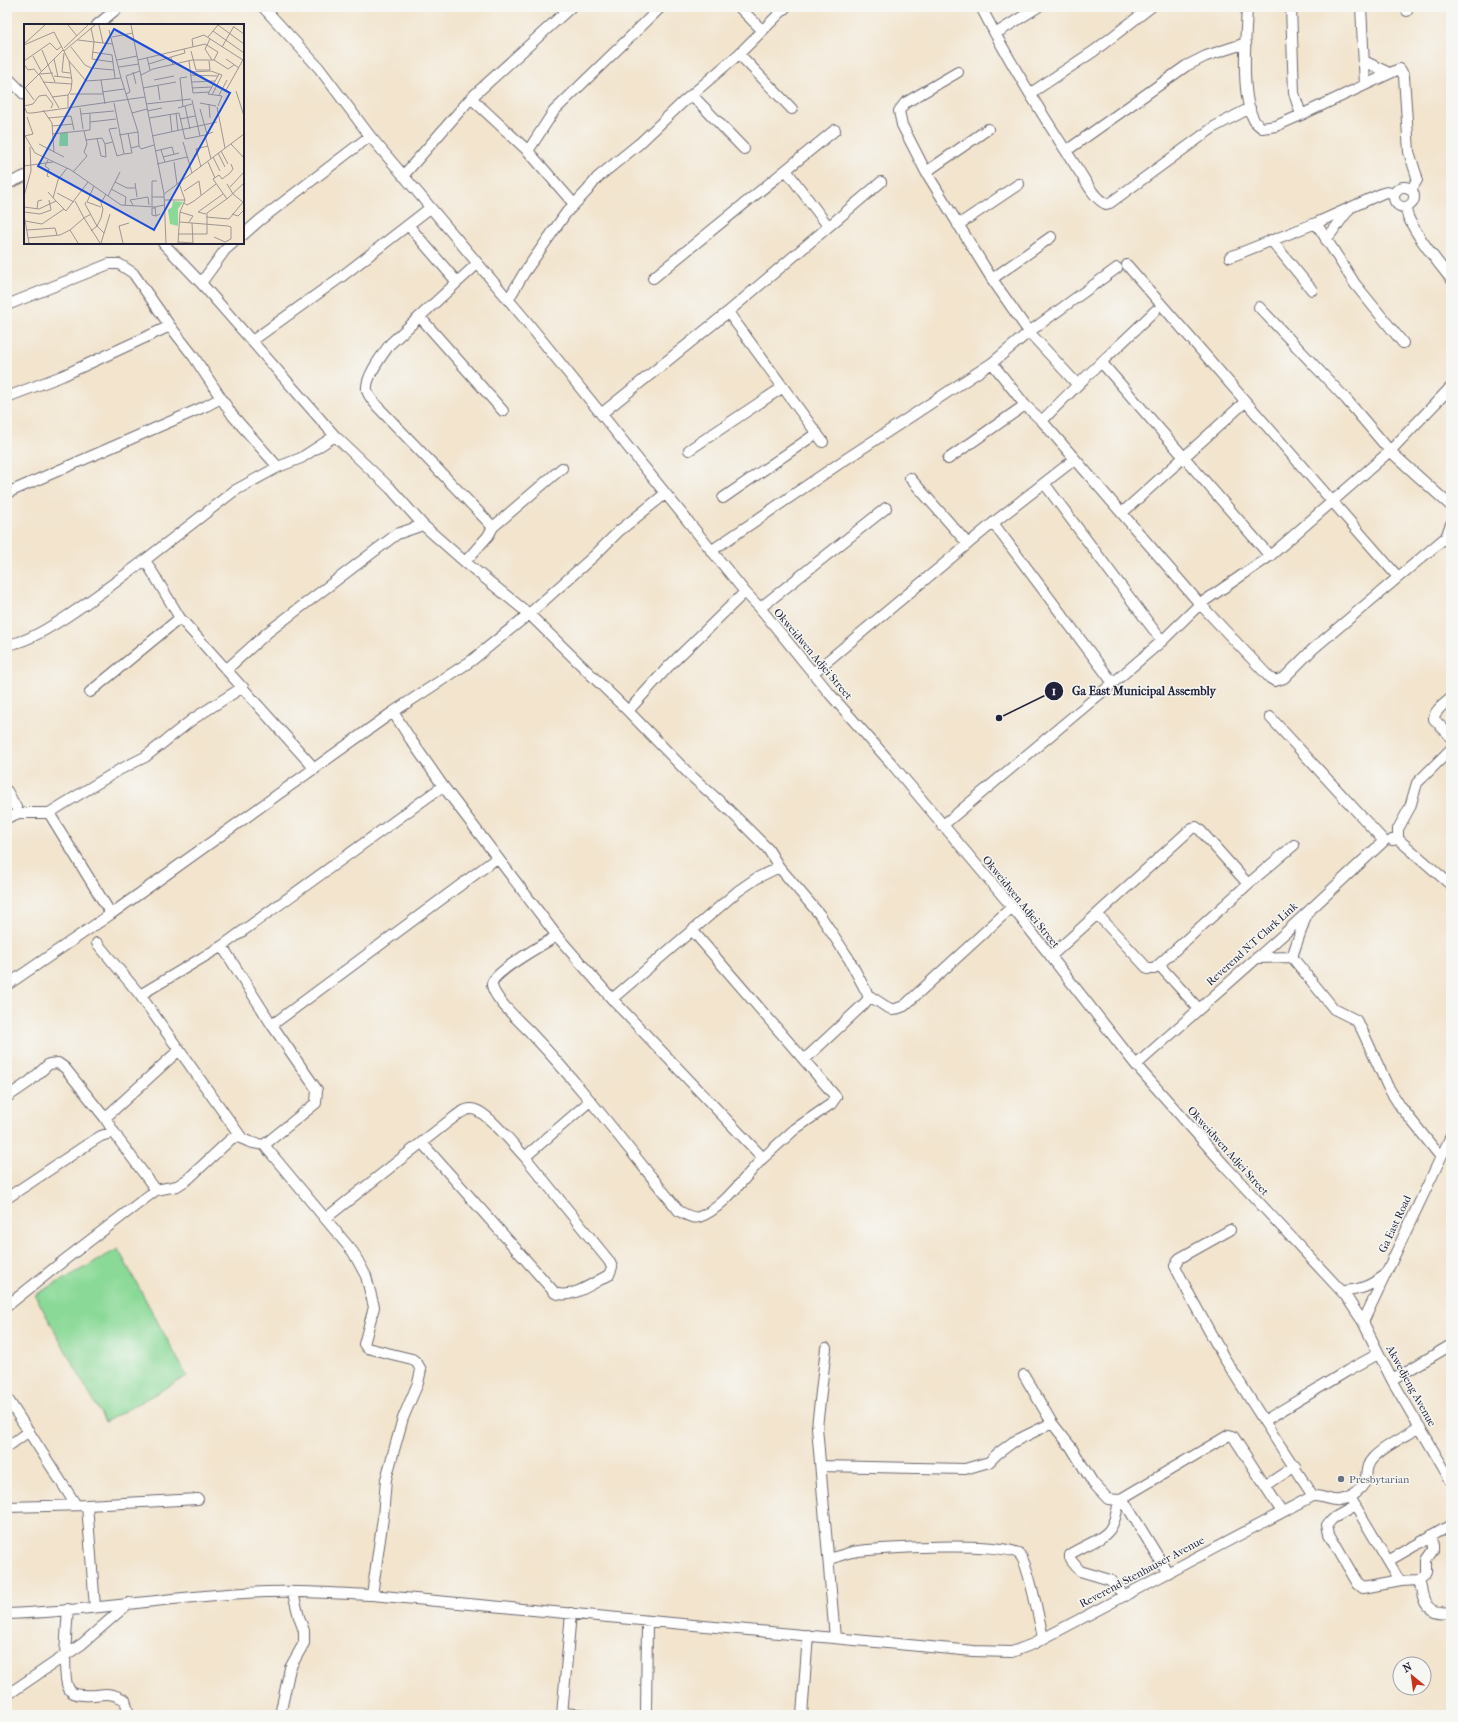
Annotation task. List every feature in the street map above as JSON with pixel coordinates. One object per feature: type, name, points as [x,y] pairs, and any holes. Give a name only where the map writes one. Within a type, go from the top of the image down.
[{"type":"street","points":[[98,24],[119,7]]},
{"type":"street","name":"Okweidwen Adjei Street","points":[[263,7],[319,68],[370,136],[508,300],[711,551],[1012,907],[1136,1065],[1231,1173],[1341,1291],[1354,1307],[1363,1323]]},
{"type":"street","points":[[403,176],[471,98],[571,7]]},
{"type":"street","points":[[528,151],[554,111],[661,7]]},
{"type":"street","points":[[739,7],[762,30]]},
{"type":"street","points":[[508,300],[524,273],[574,204],[597,178],[640,143],[682,102],[739,54],[786,7]]},
{"type":"street","points":[[981,7],[995,34],[1066,151],[1093,193],[1106,204],[1110,203],[1214,127],[1250,108]]},
{"type":"street","points":[[995,34],[1038,7]]},
{"type":"street","points":[[1031,93],[1094,51],[1151,7]]},
{"type":"street","points":[[1247,7],[1246,73],[1250,108],[1254,121],[1262,128],[1276,126],[1400,69],[1404,76],[1409,152],[1417,177],[1417,180],[1411,190]]},
{"type":"street","points":[[1291,7],[1294,94],[1301,115]]},
{"type":"street","points":[[1361,7],[1365,84]]},
{"type":"street","points":[[1066,151],[1186,66],[1206,56],[1246,43]]},
{"type":"street","points":[[739,54],[792,109]]},
{"type":"street","points":[[1364,61],[1390,73]]},
{"type":"street","points":[[958,72],[905,103],[899,111],[902,125],[926,172],[992,279],[1029,332],[1077,384]]},
{"type":"street","points":[[7,77],[24,92]]},
{"type":"street","points":[[692,95],[744,149]]},
{"type":"street","points":[[471,98],[528,151],[574,204]]},
{"type":"street","points":[[926,172],[988,129]]},
{"type":"street","points":[[653,278],[835,130]]},
{"type":"street","points":[[244,234],[260,220],[370,136]]},
{"type":"street","points":[[786,170],[828,226]]},
{"type":"street","points":[[7,184],[24,176]]},
{"type":"street","points":[[601,414],[728,312],[881,182]]},
{"type":"street","points":[[958,225],[1020,184]]},
{"type":"street","points":[[1405,187],[1411,190],[1415,196],[1412,204],[1406,208],[1400,207],[1396,204],[1394,194],[1399,189],[1405,187]]},
{"type":"street","points":[[1230,257],[1387,192],[1394,194]]},
{"type":"street","points":[[1326,240],[1351,207]]},
{"type":"street","points":[[252,341],[342,277],[430,208]]},
{"type":"street","points":[[1406,208],[1407,215],[1413,226],[1451,279]]},
{"type":"street","points":[[1316,222],[1326,240],[1356,284],[1403,343]]},
{"type":"street","points":[[408,225],[457,282]]},
{"type":"street","points":[[992,279],[1051,237]]},
{"type":"street","points":[[1271,240],[1312,290]]},
{"type":"street","points":[[164,244],[201,283],[335,436],[390,489],[423,525],[465,562],[529,614],[689,774],[728,809],[763,844],[779,867],[820,915],[849,959],[868,995],[884,1006],[893,1010],[904,1006],[1012,907]]},
{"type":"street","points":[[201,283],[225,250],[232,244]]},
{"type":"street","points":[[7,305],[109,264],[119,264],[133,273],[170,326],[194,357],[233,416],[278,467]]},
{"type":"street","points":[[477,264],[390,344],[380,358],[368,382],[368,392],[377,406],[493,527]]},
{"type":"street","points":[[1127,265],[1398,578]]},
{"type":"street","points":[[711,551],[840,463],[992,363],[1029,332],[1117,268]]},
{"type":"street","points":[[1260,307],[1346,399],[1390,450],[1451,506]]},
{"type":"street","points":[[1042,421],[1077,384],[1102,363],[1155,311]]},
{"type":"street","points":[[728,312],[823,442]]},
{"type":"street","points":[[420,316],[503,411]]},
{"type":"street","points":[[7,397],[62,376],[170,326]]},
{"type":"street","points":[[992,363],[1025,405],[1042,421],[1200,604],[1270,678],[1277,681],[1284,678],[1313,649],[1398,578],[1448,540],[1451,524]]},
{"type":"street","points":[[1102,363],[1270,556]]},
{"type":"street","points":[[689,450],[783,387]]},
{"type":"street","points":[[942,826],[1162,642],[1200,604],[1270,556],[1390,450],[1450,391]]},
{"type":"street","points":[[7,493],[206,406],[221,398]]},
{"type":"street","points":[[1122,513],[1245,402]]},
{"type":"street","points":[[948,459],[1025,405]]},
{"type":"street","points":[[723,498],[817,433]]},
{"type":"street","points":[[7,644],[12,644],[34,636],[61,620],[145,560],[234,490],[278,467],[301,458],[335,436]]},
{"type":"street","points":[[813,673],[993,523],[1075,459]]},
{"type":"street","points":[[465,562],[485,540],[493,527],[562,468]]},
{"type":"street","points":[[910,478],[968,544]]},
{"type":"street","points":[[1044,483],[1162,642]]},
{"type":"street","points":[[7,985],[111,914],[393,712],[471,661],[529,614],[595,555],[619,531],[664,494]]},
{"type":"street","points":[[760,608],[886,508]]},
{"type":"street","points":[[993,523],[1113,684]]},
{"type":"street","points":[[227,669],[268,632],[398,534],[423,525]]},
{"type":"street","points":[[145,560],[180,618],[315,769]]},
{"type":"street","points":[[628,712],[668,667],[745,592]]},
{"type":"street","points":[[90,692],[180,618]]},
{"type":"street","points":[[7,818],[19,813],[49,813],[119,770],[145,757],[192,719],[243,687]]},
{"type":"street","points":[[1451,698],[1437,710],[1434,714],[1434,719],[1451,737]]},
{"type":"street","points":[[393,712],[443,786],[557,936],[612,999],[763,1158]]},
{"type":"street","points":[[1270,718],[1384,841],[1398,839]]},
{"type":"street","points":[[1451,749],[1417,784],[1410,807],[1398,829],[1398,839],[1451,885]]},
{"type":"street","points":[[140,995],[222,946],[443,786]]},
{"type":"street","points":[[7,791],[19,813]]},
{"type":"street","points":[[49,813],[111,914]]},
{"type":"street","points":[[1050,956],[1098,915],[1192,828],[1196,827],[1248,884]]},
{"type":"street","name":"Reverend N.T Clark Link","points":[[1136,1065],[1384,841]]},
{"type":"street","points":[[1098,915],[1148,969],[1154,970],[1248,884],[1294,845]]},
{"type":"street","points":[[272,1025],[498,858]]},
{"type":"street","points":[[612,999],[738,891],[757,878],[779,867]]},
{"type":"street","points":[[1292,957],[1307,911]]},
{"type":"street","points":[[557,936],[511,965],[492,981],[492,986],[503,1004],[552,1055],[679,1211],[689,1216],[698,1217],[707,1213],[728,1198],[750,1171],[763,1158],[795,1129],[831,1104],[835,1100],[835,1094],[692,930]]},
{"type":"street","points":[[97,943],[140,995],[178,1051],[241,1137],[250,1142],[264,1145],[354,1252],[366,1276],[373,1299],[374,1307],[364,1344],[367,1348],[412,1359],[417,1363],[421,1370],[418,1383],[403,1418],[386,1479],[383,1518],[372,1595]]},
{"type":"street","points":[[222,946],[272,1025],[317,1090],[316,1103],[264,1145]]},
{"type":"street","points":[[1256,958],[1292,957]]},
{"type":"street","points":[[1292,957],[1334,1009],[1356,1020],[1388,1087],[1400,1106],[1440,1156]]},
{"type":"street","points":[[1159,965],[1199,1009]]},
{"type":"street","points":[[805,1059],[864,1004],[868,998],[868,995]]},
{"type":"street","points":[[105,1118],[178,1051]]},
{"type":"street","points":[[7,1097],[29,1082],[49,1064],[58,1062],[65,1068],[105,1118],[156,1190]]},
{"type":"street","points":[[525,1157],[590,1101]]},
{"type":"street","points":[[326,1218],[449,1120],[471,1109],[488,1117],[525,1157],[609,1261],[612,1266],[609,1275],[572,1294],[560,1296],[555,1293],[422,1143]]},
{"type":"street","points":[[7,1198],[88,1144],[101,1136],[114,1132]]},
{"type":"street","points":[[7,1306],[156,1190],[176,1186],[200,1168],[216,1150],[231,1139],[241,1137]]},
{"type":"street","name":"Ga East Road","points":[[1363,1323],[1440,1156],[1450,1139]]},
{"type":"street","points":[[1230,1230],[1180,1258],[1175,1266],[1223,1356],[1313,1496],[1321,1496],[1332,1500],[1352,1502]]},
{"type":"street","points":[[1341,1291],[1354,1291],[1365,1288],[1384,1276]]},
{"type":"street","name":"Akwedjeng Avenue","points":[[1363,1323],[1392,1380],[1451,1481]]},
{"type":"street","points":[[1392,1380],[1451,1346]]},
{"type":"street","points":[[826,1348],[817,1427],[835,1638]]},
{"type":"street","points":[[1264,1421],[1347,1370],[1378,1354]]},
{"type":"street","points":[[1024,1375],[1052,1423],[1108,1499],[1121,1499],[1229,1435],[1233,1436],[1282,1512]]},
{"type":"street","points":[[7,1398],[76,1505]]},
{"type":"street","points":[[821,1466],[965,1469],[989,1462],[997,1454],[1022,1437],[1052,1423]]},
{"type":"street","points":[[1420,1427],[1379,1452],[1371,1459],[1366,1468],[1366,1478],[1363,1487],[1352,1502],[1332,1519],[1327,1525],[1327,1528],[1358,1584],[1363,1588],[1425,1578],[1427,1574],[1427,1560],[1434,1550],[1431,1536]]},
{"type":"street","points":[[7,1447],[29,1431]]},
{"type":"street","points":[[1265,1486],[1294,1466]]},
{"type":"street","name":"Reverend Stenhauser Avenue","points":[[7,1614],[246,1593],[372,1595],[808,1635],[921,1647],[1012,1652],[1033,1644],[1313,1496]]},
{"type":"street","points":[[7,1507],[87,1505],[198,1498]]},
{"type":"street","points":[[1121,1499],[1168,1573]]},
{"type":"street","points":[[1121,1499],[1117,1516],[1106,1535],[1072,1552],[1070,1559],[1080,1571],[1110,1580],[1124,1596]]},
{"type":"street","points":[[1352,1502],[1400,1582]]},
{"type":"street","points":[[87,1505],[95,1607]]},
{"type":"street","points":[[1388,1561],[1451,1525]]},
{"type":"street","points":[[828,1559],[851,1552],[913,1547],[997,1548],[1013,1550],[1020,1555],[1025,1566],[1043,1638]]},
{"type":"street","points":[[1420,1580],[1428,1607],[1435,1612],[1451,1612]]},
{"type":"street","points":[[280,1715],[290,1668],[304,1643],[304,1631],[293,1593]]},
{"type":"street","points":[[7,1695],[82,1644],[129,1603]]},
{"type":"street","points":[[68,1609],[66,1656],[66,1680],[68,1687],[72,1692],[85,1696],[106,1693],[113,1694],[125,1700],[129,1715]]},
{"type":"street","points":[[571,1613],[562,1714],[587,1715]]},
{"type":"street","points":[[646,1715],[647,1621]]},
{"type":"street","points":[[802,1715],[808,1635]]},
{"type":"green space","points":[[118,1249],[187,1376],[105,1422],[35,1295]]},
{"type":"place","name":"Ga East Municipal Assembly","points":[[999,718]]},
{"type":"place","name":"Presbytarian","points":[[1341,1479]]}]
